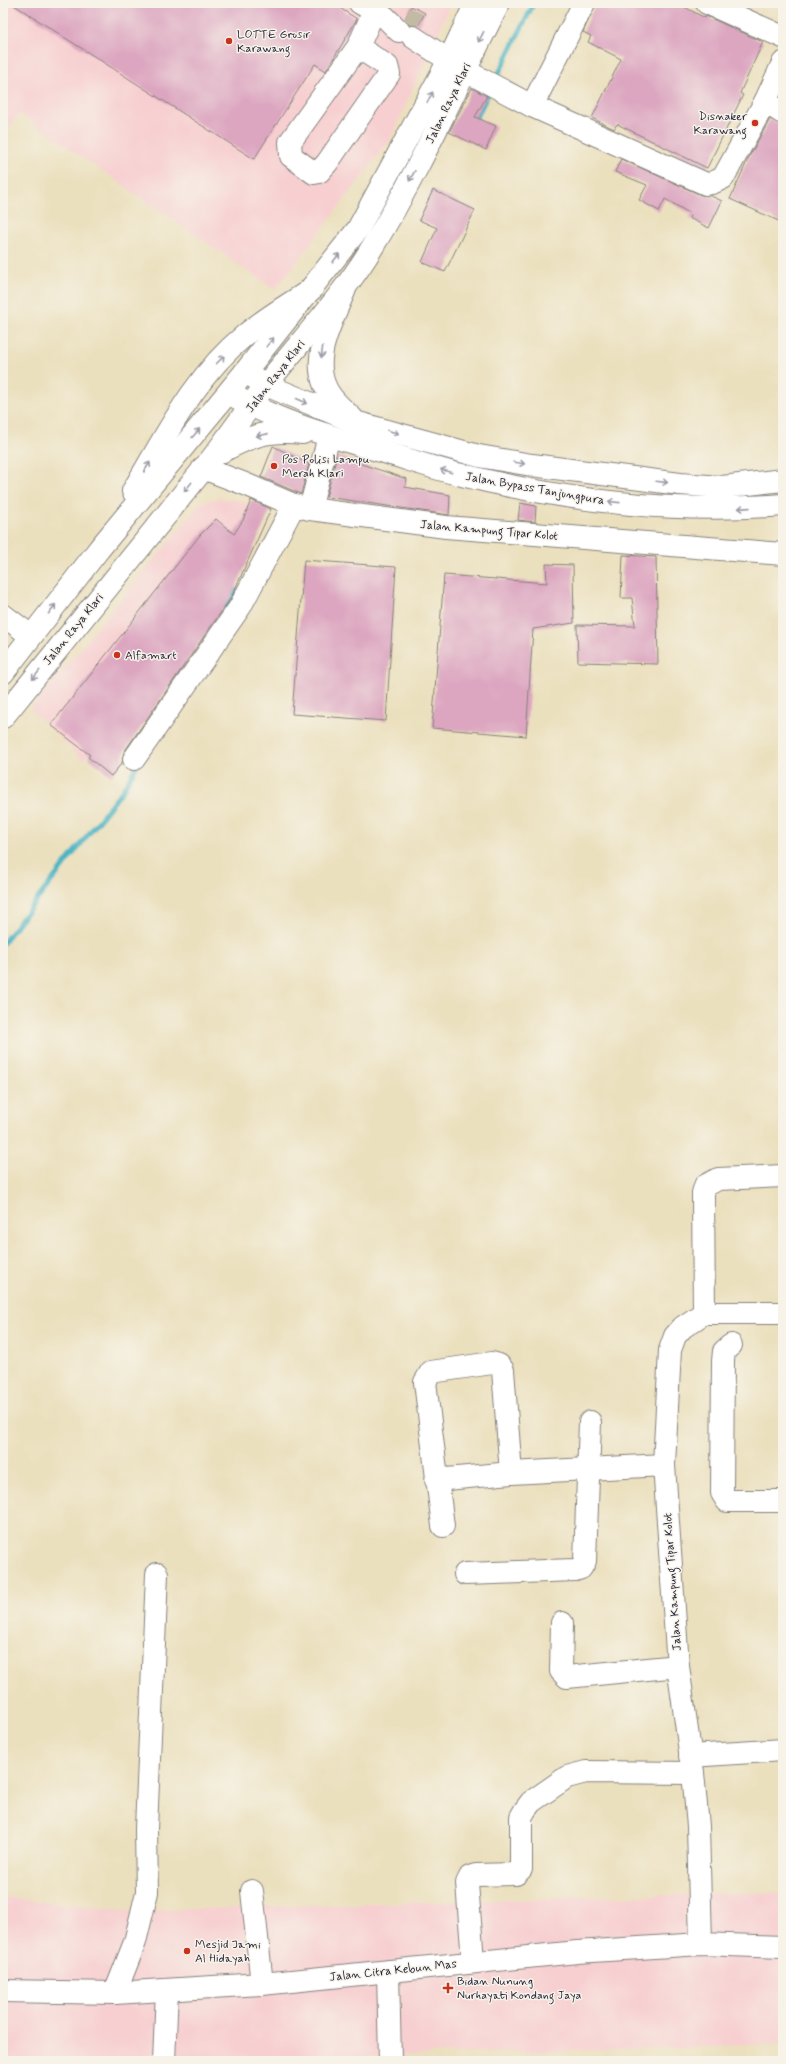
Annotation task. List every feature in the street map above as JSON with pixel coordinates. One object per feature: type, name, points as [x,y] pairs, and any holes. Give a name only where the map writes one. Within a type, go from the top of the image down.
[{"type":"main road","name":"Jalan Raya Klari","points":[[3,717],[208,462],[266,385],[345,289],[374,245],[426,148],[456,65],[476,3]]},
{"type":"main road","name":"Jalan Raya Klari","points":[[3,673],[98,549],[229,393],[358,229],[456,65],[499,3]]},
{"type":"main road","points":[[532,106],[584,3]]},
{"type":"main road","points":[[707,3],[783,37]]},
{"type":"main road","points":[[358,47],[387,66],[389,74],[327,163],[319,172],[314,173],[291,156],[290,142],[358,47],[394,20],[456,65],[532,106],[706,184],[723,178],[765,102],[783,63]]},
{"type":"main road","points":[[765,102],[783,113]]},
{"type":"main road","points":[[98,549],[182,407],[211,369],[244,336],[312,289]]},
{"type":"main road","points":[[345,289],[322,344],[319,370],[330,395],[355,422]]},
{"type":"main road","name":"Jalan Bypass Tanjungpura","points":[[245,372],[266,385],[355,422],[479,456],[532,465],[673,483],[722,487],[783,480]]},
{"type":"main road","name":"Jalan Bypass Tanjungpura","points":[[229,393],[251,406],[328,436],[461,475],[518,488],[578,498],[697,509],[783,505]]},
{"type":"main road","points":[[134,759],[240,607],[302,507],[328,436],[282,431],[250,437],[208,462]]},
{"type":"main road","name":"Jalan Kampung Tipar Kolot","points":[[208,462],[245,484],[302,507],[446,527],[783,554]]},
{"type":"main road","points":[[3,615],[31,636]]},
{"type":"main road","points":[[783,1176],[718,1179],[706,1186],[703,1193],[704,1313],[783,1313]]},
{"type":"main road","name":"Jalan Kampung Tipar Kolot","points":[[701,1944],[700,1870],[692,1765],[678,1666],[664,1465],[670,1350],[675,1336],[683,1327],[704,1313]]},
{"type":"main road","points":[[731,1345],[724,1351],[723,1361],[722,1493],[728,1501],[783,1501]]},
{"type":"main road","points":[[443,1526],[436,1480],[425,1382],[427,1376],[431,1372],[492,1363],[499,1364],[503,1370],[511,1473]]},
{"type":"main road","points":[[465,1574],[575,1570],[581,1568],[585,1561],[590,1422]]},
{"type":"main road","points":[[436,1480],[511,1473],[664,1465]]},
{"type":"main road","points":[[116,1993],[135,1942],[148,1892],[146,1829],[157,1574]]},
{"type":"main road","points":[[562,1622],[561,1671],[567,1677],[678,1666]]},
{"type":"main road","points":[[473,1961],[467,1883],[470,1877],[476,1875],[516,1874],[521,1869],[522,1817],[531,1802],[567,1777],[586,1772],[692,1765],[783,1750]]},
{"type":"main road","points":[[252,1890],[262,1984]]},
{"type":"main road","name":"Jalan Citra Kebun Mas","points":[[3,1990],[116,1993],[262,1984],[473,1961],[577,1952],[701,1944],[783,1947]]},
{"type":"main road","points":[[388,1970],[390,2061]]},
{"type":"main road","points":[[164,2061],[167,1990]]},
{"type":"shaded area","points":[[3,3],[451,3],[390,140],[275,290],[20,114],[3,134]]},
{"type":"shaded area","points":[[218,498],[243,501],[248,505],[218,578],[111,725],[83,760],[30,709],[201,503]]},
{"type":"shaded area","points":[[783,1892],[783,2044],[210,2061],[3,2061],[3,1897],[124,1911]]},
{"type":"building","points":[[11,3],[332,3],[357,19],[326,71],[315,64],[254,159]]},
{"type":"building","points":[[596,3],[677,3],[705,18],[706,16],[763,42],[740,93],[743,95],[707,168],[617,124],[614,129],[592,118],[621,59],[588,42],[591,36],[583,32]]},
{"type":"building","points":[[411,6],[425,13],[418,26],[410,25],[405,19]]},
{"type":"building","points":[[472,88],[487,96],[475,117],[496,126],[486,150],[449,132]]},
{"type":"building","points":[[770,119],[783,125],[783,223],[730,199],[749,157]]},
{"type":"building","points":[[621,159],[701,195],[711,196],[722,201],[709,228],[689,218],[691,214],[665,199],[659,211],[639,200],[647,185],[615,172]]},
{"type":"building","points":[[433,190],[475,210],[445,272],[422,262],[437,228],[419,220]]},
{"type":"building","points":[[273,446],[309,464],[301,494],[261,477]]},
{"type":"building","points":[[337,456],[407,479],[405,487],[450,495],[449,515],[326,497]]},
{"type":"building","points":[[251,500],[271,509],[232,596],[124,752],[122,763],[111,776],[88,757],[90,755],[51,725],[200,535],[216,519],[234,534],[243,520]]},
{"type":"building","points":[[520,503],[536,506],[535,522],[518,520]]},
{"type":"building","points":[[623,555],[656,557],[658,664],[578,662],[577,625],[635,626],[632,598],[621,598]]},
{"type":"building","points":[[304,560],[396,567],[386,721],[292,714]]},
{"type":"building","points":[[546,564],[573,565],[574,623],[533,629],[526,736],[432,728],[444,575],[547,583]]},
{"type":"waterway","points":[[495,81],[534,3]]},
{"type":"waterway","points":[[473,124],[490,90]]},
{"type":"waterway","points":[[226,609],[236,591]]},
{"type":"waterway","points":[[3,943],[123,790],[136,767]]},
{"type":"tunnel","points":[[405,18],[419,24]]},
{"type":"place","name":"LOTTE Grosir Karawang","points":[[229,41]]},
{"type":"place","name":"Disnaker Karawang","points":[[755,123]]},
{"type":"place","name":"Pos Polisi Lampu Merah Klari","points":[[274,466]]},
{"type":"place","name":"Alfamart","points":[[117,655]]},
{"type":"place","name":"Mesjid Jami Al Hidayah","points":[[187,1951]]},
{"type":"place","name":"Bidan Nunung Nurhayati Kondang Jaya","points":[[448,1988]]}]
